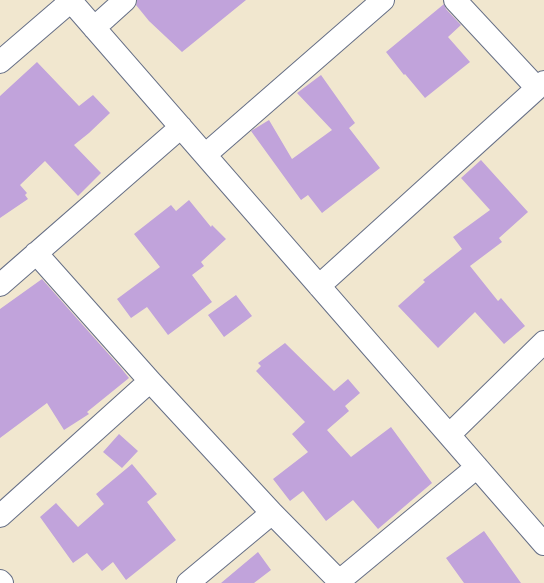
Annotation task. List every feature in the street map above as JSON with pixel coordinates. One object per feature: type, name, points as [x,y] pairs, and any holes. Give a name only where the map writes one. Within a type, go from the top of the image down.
[{"type":"street","points":[[0,62],[70,0],[544,544]]},
{"type":"street","points":[[94,28],[125,0]]},
{"type":"street","points":[[205,154],[383,0]]},
{"type":"street","points":[[319,286],[541,85],[454,0]]},
{"type":"street","points":[[0,285],[181,127]]},
{"type":"street","points":[[36,253],[150,381],[338,582],[477,467]]},
{"type":"street","points":[[449,435],[544,342]]},
{"type":"street","points":[[0,516],[150,381]]},
{"type":"street","points":[[188,583],[272,512]]},
{"type":"building","points":[[137,0],[246,0],[182,52],[149,21],[136,5]]},
{"type":"building","points":[[444,4],[446,9],[461,25],[448,37],[470,62],[425,98],[386,52]]},
{"type":"building","points":[[37,62],[79,106],[93,95],[110,113],[74,145],[101,173],[78,196],[45,161],[20,185],[27,193],[25,195],[28,199],[0,218],[0,96]]},
{"type":"building","points":[[321,75],[355,123],[349,128],[380,168],[322,213],[308,195],[301,200],[251,131],[269,120],[292,159],[332,130],[297,93]]},
{"type":"building","points":[[481,160],[528,212],[499,238],[502,242],[470,266],[498,301],[501,298],[525,326],[504,344],[475,312],[438,348],[398,306],[425,282],[423,280],[462,249],[453,237],[490,210],[461,178]]},
{"type":"building","points":[[189,200],[211,227],[212,225],[226,239],[201,262],[204,266],[192,275],[212,302],[168,335],[147,307],[131,318],[117,299],[160,267],[134,234],[171,205],[176,211]]},
{"type":"building","points":[[42,279],[129,378],[87,412],[89,414],[64,430],[47,403],[0,438],[0,309]]},
{"type":"building","points":[[236,295],[252,316],[224,337],[208,315]]},
{"type":"building","points":[[285,343],[334,391],[348,379],[360,393],[345,406],[349,411],[327,430],[351,457],[391,427],[432,483],[378,529],[353,500],[326,521],[303,491],[290,501],[273,479],[308,452],[292,434],[305,422],[256,371],[261,366],[258,363]]},
{"type":"building","points":[[119,434],[138,451],[122,468],[103,452]]},
{"type":"building","points":[[132,464],[157,494],[147,502],[176,540],[126,580],[113,562],[102,571],[87,553],[73,563],[40,517],[56,503],[78,527],[104,504],[96,494]]},
{"type":"building","points":[[484,531],[521,583],[464,583],[446,558]]},
{"type":"building","points":[[258,552],[271,570],[254,583],[221,583]]}]
